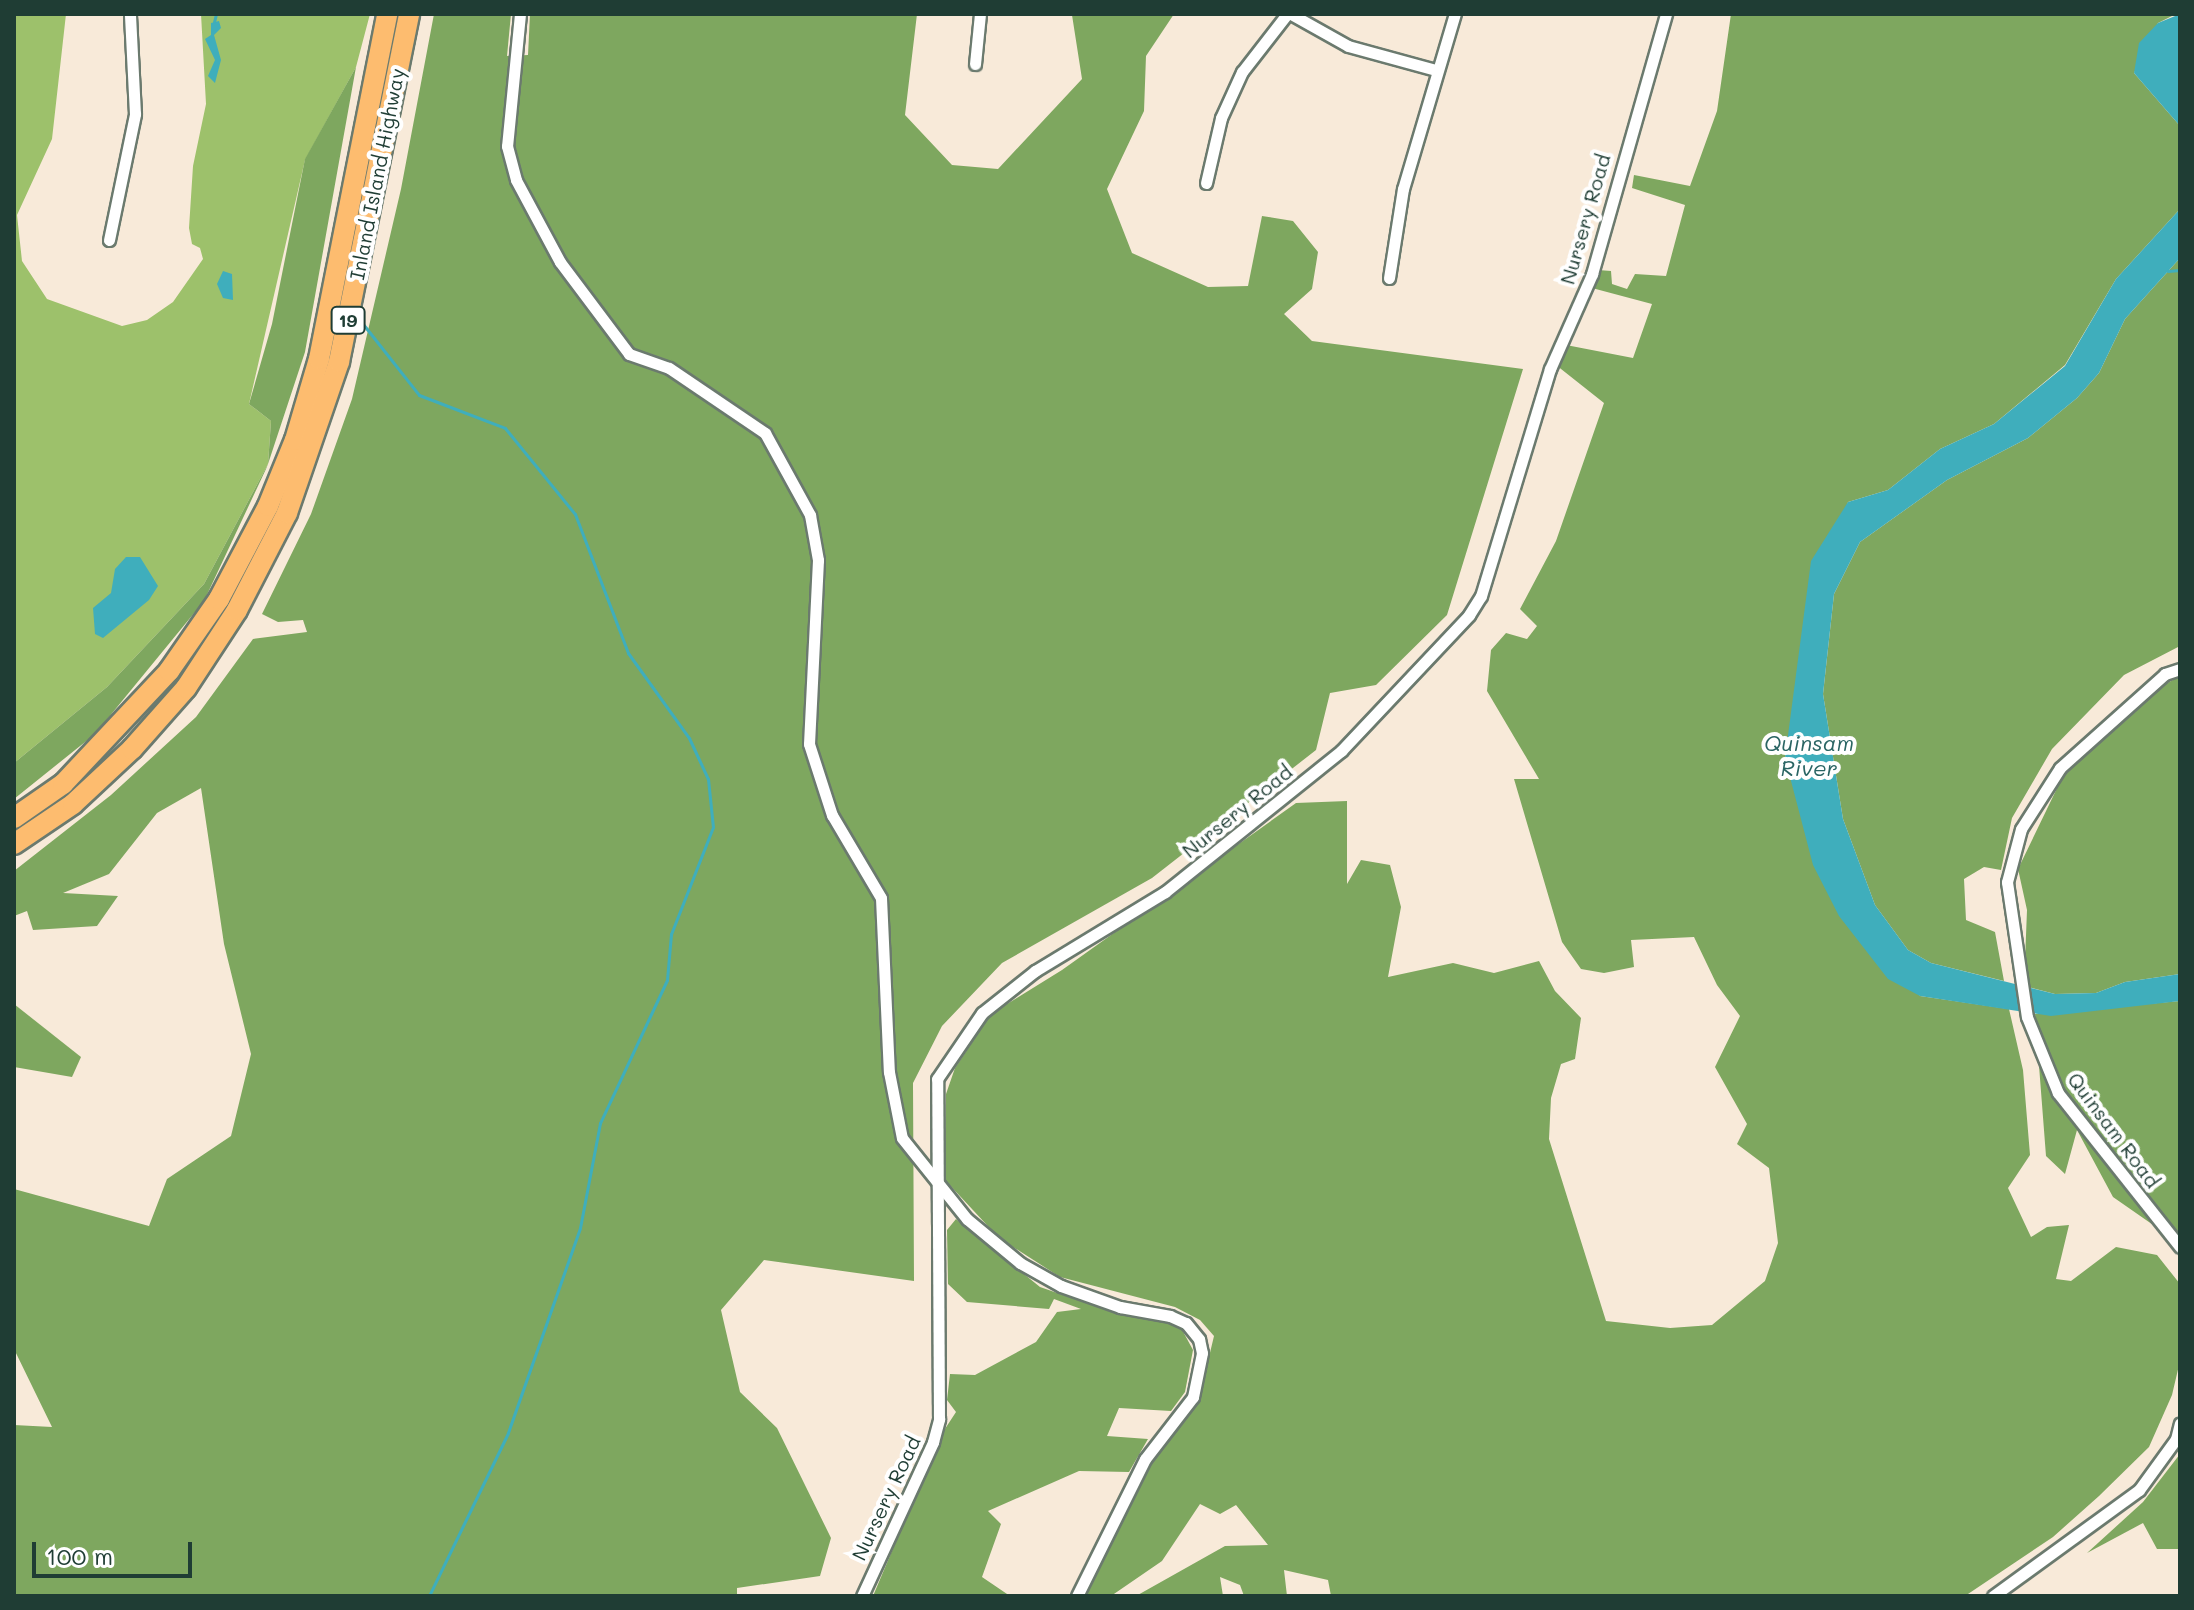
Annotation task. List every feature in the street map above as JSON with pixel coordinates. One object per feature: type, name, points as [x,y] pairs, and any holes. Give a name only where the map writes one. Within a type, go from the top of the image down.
[{"type":"highway","name":"Inland Island Highway","points":[[14,818],[63,784],[115,735],[169,671],[219,599],[295,440],[334,281],[387,14]]},
{"type":"highway","name":"Inland Island Highway","points":[[14,844],[73,804],[132,749],[186,688],[237,610],[287,513],[339,362],[409,14]]},
{"type":"street","points":[[109,240],[135,114],[130,14]]},
{"type":"street","points":[[520,14],[507,146],[516,180],[560,262],[629,354],[669,368],[765,433],[810,515],[818,560],[809,744],[832,815],[881,898],[889,1072],[902,1138],[967,1219],[1020,1263],[1061,1286],[1186,1323],[1199,1339],[1202,1353],[1193,1397],[1145,1459],[1077,1596]]},
{"type":"street","points":[[975,64],[980,14]]},
{"type":"street","points":[[1206,183],[1221,118],[1242,72],[1289,14],[1348,46],[1436,70]]},
{"type":"street","points":[[1389,278],[1403,189],[1455,14]]},
{"type":"street","name":"Nursery Road","points":[[862,1596],[879,1549],[933,1442],[939,1419],[937,1079],[982,1013],[1035,971],[1165,892],[1341,751],[1481,596],[1550,369],[1592,274],[1616,173],[1666,14]]},
{"type":"street","name":"Quinsam Road","points":[[2180,669],[2165,674],[2060,768],[2021,829],[2007,882],[2018,965],[2038,1045],[2058,1093],[2180,1247]]},
{"type":"street","points":[[1993,1596],[2139,1490],[2176,1439],[2180,1423]]},
{"type":"green space","points":[[14,14],[66,14],[52,139],[17,215],[22,261],[47,299],[122,326],[147,320],[173,302],[203,259],[200,248],[192,244],[189,228],[193,166],[206,104],[201,14],[370,14],[356,67],[305,160],[249,404],[271,421],[268,464],[204,584],[107,687],[14,763]]},
{"type":"green space","points":[[434,14],[511,14],[507,56],[528,55],[530,14],[917,14],[905,115],[952,165],[998,169],[1082,79],[1072,15],[1174,14],[1146,56],[1144,111],[1107,189],[1132,253],[1208,287],[1248,286],[1262,216],[1293,221],[1318,252],[1312,289],[1284,314],[1312,341],[1523,369],[1447,615],[1376,685],[1330,693],[1316,750],[1152,878],[1002,963],[942,1026],[913,1083],[914,1281],[764,1260],[721,1310],[740,1392],[777,1428],[831,1538],[820,1576],[737,1588],[737,1596],[14,1596],[14,1425],[52,1427],[14,1349],[14,1189],[149,1226],[167,1179],[231,1136],[251,1054],[224,944],[201,788],[157,813],[109,874],[63,893],[118,896],[97,926],[33,930],[27,911],[14,916],[14,871],[111,795],[196,717],[253,639],[307,632],[303,620],[278,622],[262,614],[311,514],[352,399],[401,189]]},
{"type":"green space","points":[[1731,14],[2176,14],[2158,23],[2134,73],[2180,126],[2180,209],[2116,279],[2065,365],[1994,424],[1940,449],[1888,490],[1848,502],[1785,758],[1920,996],[2009,1009],[2023,1070],[2030,1155],[2008,1188],[2031,1237],[2047,1227],[2069,1225],[2056,1279],[2071,1281],[2116,1247],[2157,1255],[2180,1284],[2180,1361],[2172,1395],[2149,1447],[2099,1496],[2053,1537],[1965,1596],[1331,1596],[1328,1580],[1284,1570],[1287,1596],[1244,1596],[1240,1585],[1220,1577],[1223,1596],[1136,1596],[1225,1546],[1268,1545],[1236,1505],[1220,1514],[1200,1504],[1162,1561],[1111,1596],[1086,1596],[1153,1459],[1198,1403],[1214,1336],[1200,1320],[1175,1307],[1060,1277],[999,1238],[945,1180],[946,1094],[955,1068],[991,1014],[1062,970],[1296,803],[1347,801],[1347,884],[1361,860],[1390,865],[1401,907],[1388,977],[1453,963],[1494,973],[1539,961],[1555,991],[1581,1018],[1575,1059],[1561,1064],[1551,1098],[1549,1139],[1606,1321],[1670,1328],[1712,1325],[1765,1281],[1778,1243],[1769,1168],[1737,1144],[1747,1124],[1715,1067],[1740,1016],[1717,985],[1694,937],[1631,940],[1634,967],[1604,973],[1581,969],[1562,942],[1514,779],[1539,779],[1487,691],[1491,650],[1506,633],[1527,639],[1537,626],[1520,609],[1556,541],[1604,403],[1556,365],[1566,345],[1633,358],[1652,304],[1592,288],[1598,270],[1611,271],[1612,284],[1627,289],[1635,274],[1666,276],[1685,205],[1632,188],[1634,175],[1690,186],[1717,111]]},
{"type":"green space","points":[[356,67],[305,352],[268,464],[271,421],[249,404],[272,324],[305,159]]},
{"type":"green space","points":[[2180,258],[2180,646],[2124,675],[2052,749],[2012,818],[2001,870],[1984,867],[1964,879],[1966,920],[1995,932],[2004,981],[1931,963],[1908,950],[1875,905],[1843,819],[1823,694],[1834,594],[1860,542],[1947,480],[2028,438],[2077,398],[2099,373],[2125,319]]},
{"type":"green space","points":[[268,464],[204,601],[95,734],[14,799],[14,763],[107,687],[204,584]]},
{"type":"green space","points":[[2180,676],[2180,974],[2125,982],[2096,993],[2055,994],[2024,986],[2027,910],[2018,869],[2061,780],[2126,706]]},
{"type":"green space","points":[[2180,1001],[2180,1253],[2169,1236],[2113,1197],[2077,1130],[2065,1174],[2046,1156],[2035,1014]]},
{"type":"green space","points":[[14,1004],[81,1057],[72,1077],[14,1067]]},
{"type":"green space","points":[[956,1219],[1040,1287],[1112,1312],[1180,1326],[1193,1350],[1185,1392],[1171,1411],[1119,1408],[1107,1436],[1148,1439],[1129,1472],[1079,1471],[988,1511],[1001,1524],[982,1577],[1010,1596],[873,1596],[941,1435],[956,1412],[947,1400],[950,1374],[975,1375],[1036,1342],[1057,1312],[1081,1309],[1054,1299],[1049,1309],[967,1302],[948,1284],[947,1230]]},
{"type":"green space","points":[[2180,1454],[2180,1549],[2157,1549],[2143,1523],[2087,1553],[2143,1502]]},
{"type":"water","points":[[2180,14],[2180,126],[2134,73],[2139,43],[2158,23]]},
{"type":"water","points":[[219,21],[221,28],[214,35],[221,60],[215,83],[208,76],[215,60],[205,39],[211,35],[211,23]]},
{"type":"water","name":"Quinsam River","points":[[2180,209],[2180,258],[2125,319],[2099,373],[2077,398],[2028,438],[1947,480],[1860,542],[1834,594],[1823,694],[1843,819],[1875,905],[1908,950],[1931,963],[2055,994],[2096,993],[2125,982],[2180,974],[2180,1001],[2051,1016],[1920,996],[1888,979],[1839,916],[1813,865],[1785,758],[1811,561],[1848,502],[1888,490],[1940,449],[1994,424],[2065,366],[2116,279]]},
{"type":"water","points":[[223,271],[232,274],[233,300],[223,298],[217,284]]},
{"type":"water","points":[[126,557],[140,557],[158,586],[149,600],[103,638],[95,634],[93,608],[111,593],[115,569]]},
{"type":"waterway","points":[[214,22],[216,14]]},
{"type":"waterway","points":[[2168,271],[2180,270]]},
{"type":"waterway","points":[[359,319],[419,395],[505,428],[575,514],[628,653],[689,738],[708,779],[713,827],[671,934],[667,980],[600,1123],[580,1228],[508,1433],[429,1596]]}]
